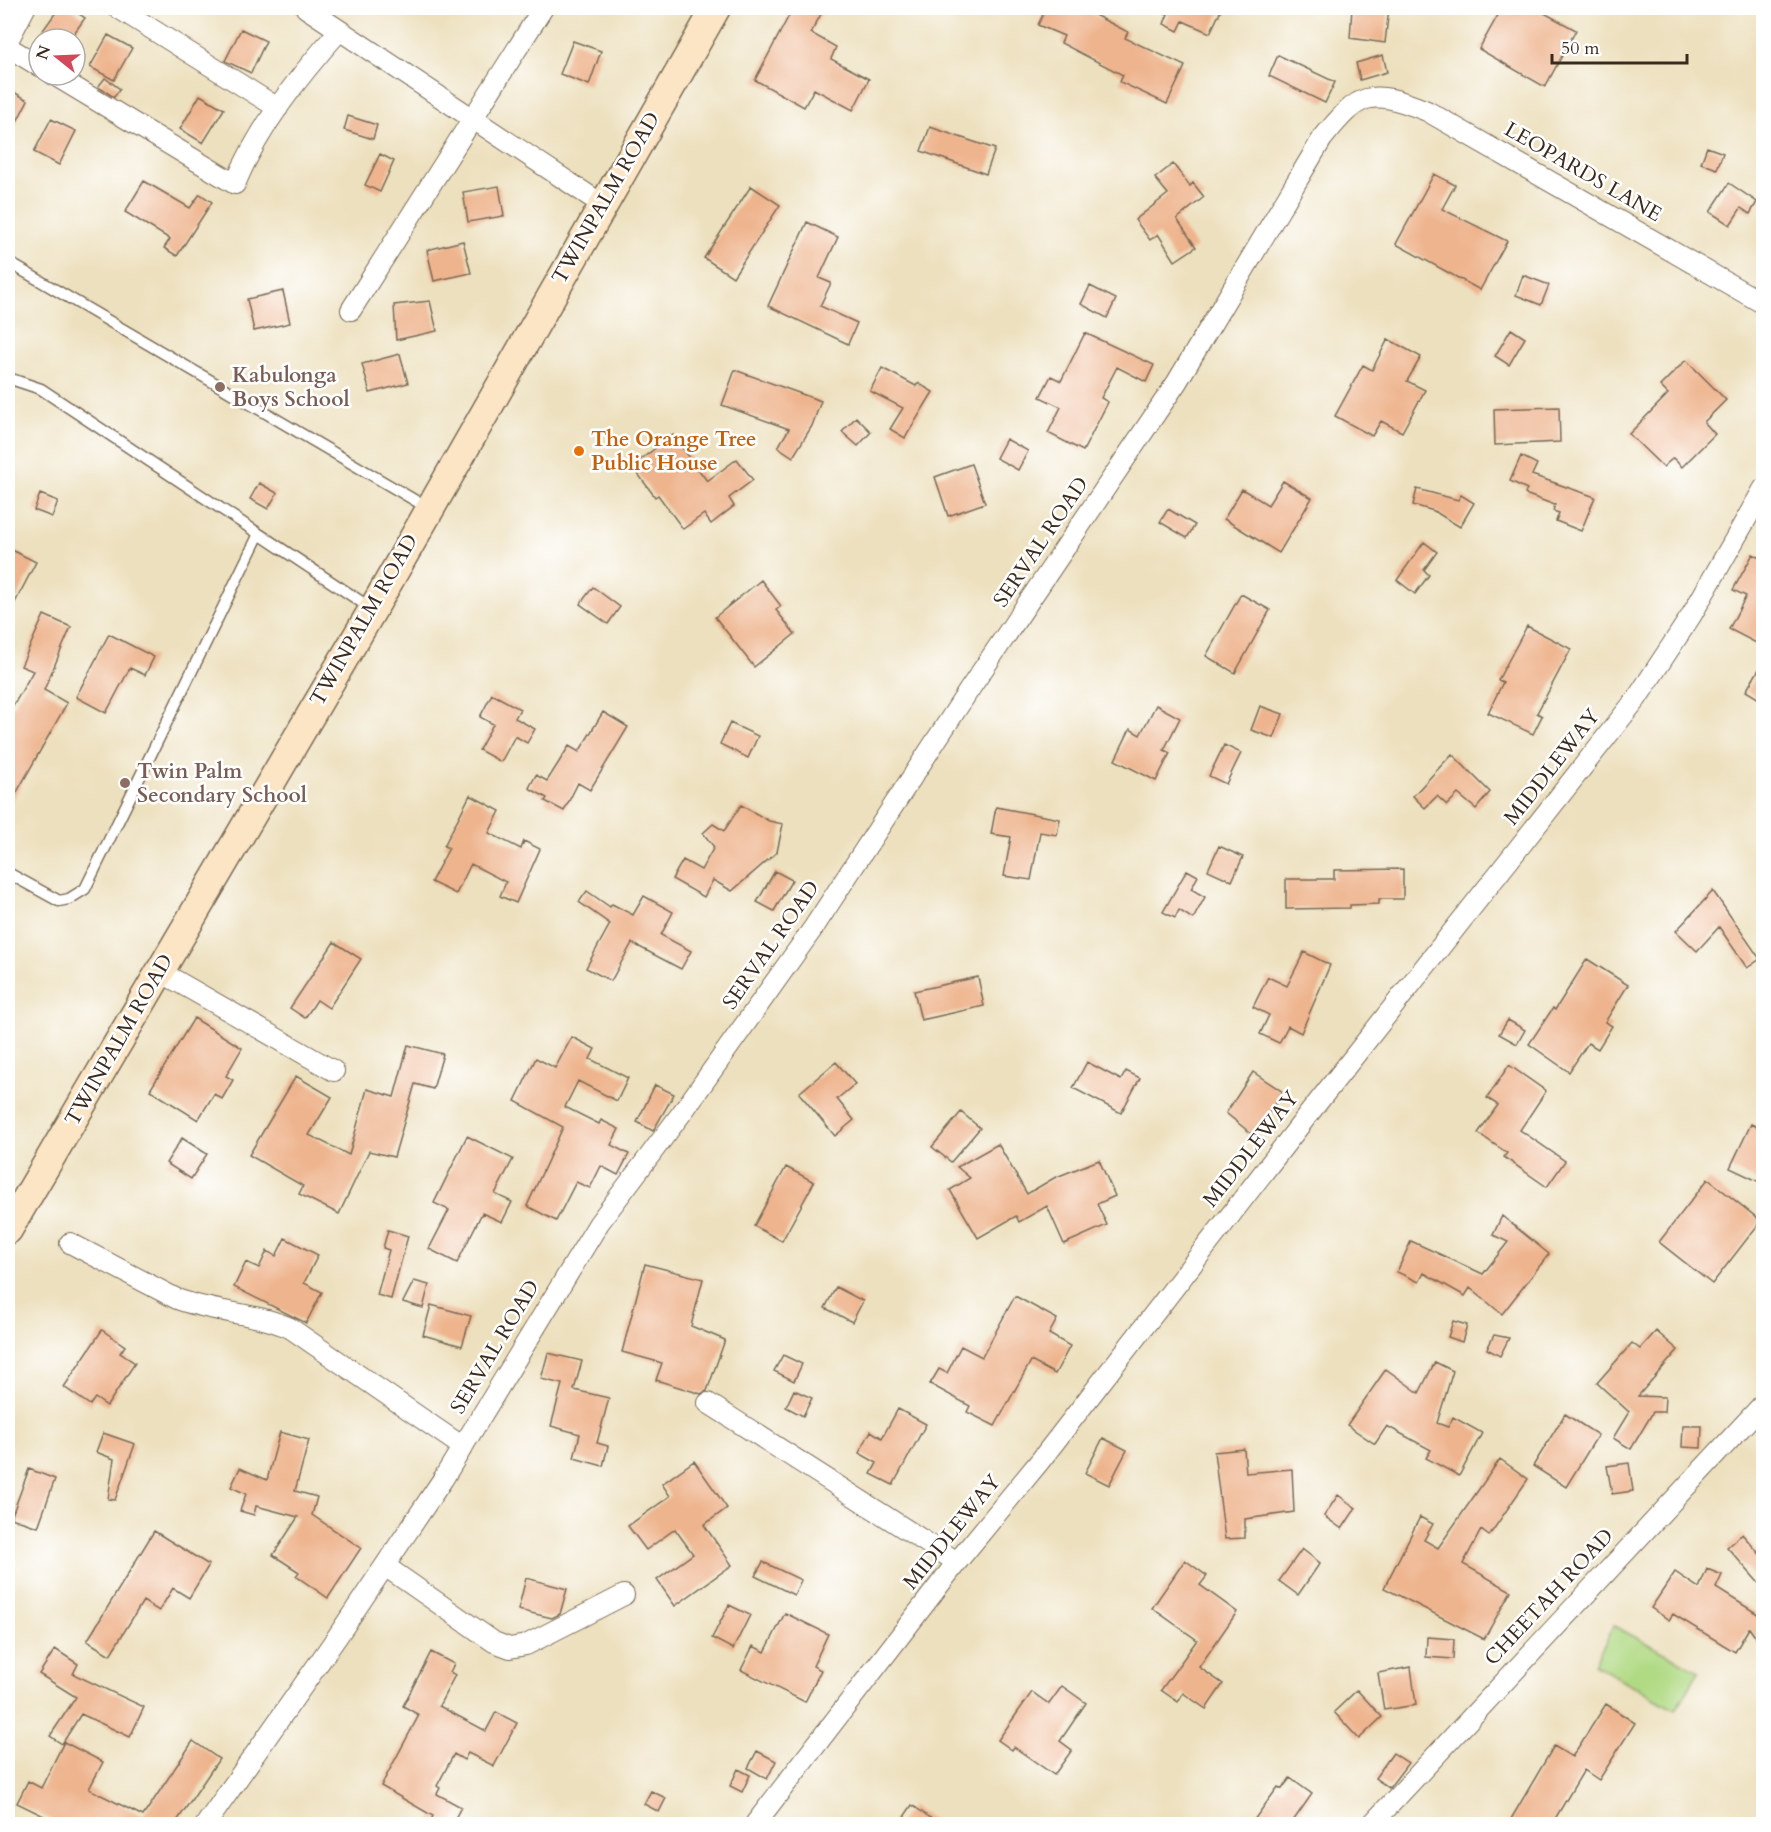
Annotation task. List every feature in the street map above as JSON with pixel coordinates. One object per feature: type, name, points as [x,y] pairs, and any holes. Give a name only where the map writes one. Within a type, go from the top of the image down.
[{"type":"main road","name":"TWINPALM ROAD","points":[[8,1230],[373,609],[716,8]]},
{"type":"street","points":[[8,40],[24,8]]},
{"type":"street","points":[[118,8],[278,108]]},
{"type":"street","points":[[306,8],[603,205]]},
{"type":"street","points":[[351,310],[543,8]]},
{"type":"street","points":[[74,87],[235,184],[278,108],[300,76],[339,31]]},
{"type":"street","points":[[8,47],[27,59]]},
{"type":"street","name":"LEOPARDS LANE","points":[[1372,97],[1394,98],[1426,111],[1764,304]]},
{"type":"street","name":"SERVAL ROAD","points":[[206,1824],[385,1566],[463,1447],[599,1223],[684,1110],[814,927],[971,687],[1171,392],[1322,139],[1348,107],[1372,97]]},
{"type":"street","name":"MIDDLEWAY","points":[[755,1824],[957,1562],[1040,1461],[1318,1102],[1637,698],[1690,616],[1764,488]]},
{"type":"street","points":[[159,971],[334,1071]]},
{"type":"street","points":[[70,1243],[177,1299],[195,1306],[272,1320],[290,1328],[463,1447]]},
{"type":"street","points":[[708,1403],[957,1562]]},
{"type":"street","name":"CHEETAH ROAD","points":[[1372,1824],[1764,1403]]},
{"type":"street","points":[[385,1566],[494,1642],[510,1648],[526,1645],[624,1594]]},
{"type":"lane","points":[[8,262],[429,508]]},
{"type":"lane","points":[[8,378],[41,389],[373,609]]},
{"type":"lane","points":[[8,873],[59,901],[69,899],[85,889],[259,534]]},
{"type":"green space","points":[[1614,1626],[1699,1671],[1675,1710],[1594,1664]]},
{"type":"building","points":[[59,8],[70,8],[85,18],[79,27],[45,27]]},
{"type":"building","points":[[793,8],[814,8],[822,12],[811,33],[836,47],[831,59],[869,79],[853,110],[814,89],[804,107],[755,80]]},
{"type":"building","points":[[1046,8],[1065,8],[1077,13],[1081,8],[1128,32],[1125,38],[1185,66],[1167,104],[1120,82],[1123,75],[1061,43],[1064,36],[1038,25]]},
{"type":"building","points":[[1154,8],[1222,8],[1210,33],[1183,21],[1178,31],[1164,24],[1168,14]]},
{"type":"building","points":[[1352,8],[1389,8],[1385,43],[1350,38]]},
{"type":"building","points":[[1502,8],[1535,8],[1576,30],[1545,87],[1479,49]]},
{"type":"building","points":[[241,29],[266,41],[251,73],[225,61]]},
{"type":"building","points":[[108,35],[132,48],[114,80],[90,67]]},
{"type":"building","points":[[573,41],[601,51],[589,85],[560,74]]},
{"type":"building","points":[[1278,55],[1335,82],[1325,103],[1269,76]]},
{"type":"building","points":[[1383,55],[1387,72],[1360,80],[1356,63]]},
{"type":"building","points":[[105,78],[120,89],[114,97],[98,87]]},
{"type":"building","points":[[8,89],[28,100],[8,139]]},
{"type":"building","points":[[200,95],[224,109],[203,143],[180,129]]},
{"type":"building","points":[[348,116],[377,125],[373,139],[344,130]]},
{"type":"building","points":[[51,119],[76,131],[59,165],[34,152]]},
{"type":"building","points":[[930,127],[995,149],[986,174],[921,151]]},
{"type":"building","points":[[1707,147],[1723,153],[1717,169],[1701,163]]},
{"type":"building","points":[[380,154],[394,161],[380,192],[365,185]]},
{"type":"building","points":[[1173,164],[1190,186],[1193,183],[1204,197],[1177,219],[1196,247],[1175,261],[1158,234],[1150,240],[1135,220],[1168,194],[1155,178]]},
{"type":"building","points":[[1434,174],[1455,185],[1442,209],[1507,241],[1480,290],[1396,244]]},
{"type":"building","points":[[144,181],[190,208],[200,194],[212,202],[177,256],[164,248],[170,239],[125,212]]},
{"type":"building","points":[[1729,183],[1757,202],[1750,214],[1741,208],[1730,225],[1710,212]]},
{"type":"building","points":[[499,186],[504,216],[468,222],[463,192]]},
{"type":"building","points":[[751,186],[780,205],[733,277],[704,258]]},
{"type":"building","points":[[807,222],[838,237],[819,278],[831,283],[820,306],[857,323],[848,344],[768,306]]},
{"type":"building","points":[[463,241],[471,273],[434,281],[427,250]]},
{"type":"building","points":[[1523,275],[1549,285],[1541,305],[1516,295]]},
{"type":"building","points":[[1090,286],[1116,299],[1107,318],[1081,304]]},
{"type":"building","points":[[283,291],[290,323],[254,331],[247,299]]},
{"type":"building","points":[[430,301],[437,331],[396,340],[394,305]]},
{"type":"building","points":[[1511,329],[1525,338],[1509,365],[1495,356]]},
{"type":"building","points":[[1085,333],[1154,365],[1146,382],[1117,367],[1101,398],[1108,402],[1083,451],[1048,433],[1061,407],[1040,397],[1051,376],[1061,381]]},
{"type":"building","points":[[1388,339],[1421,357],[1407,381],[1425,390],[1402,432],[1381,421],[1372,436],[1335,416],[1363,365],[1372,370]]},
{"type":"building","points":[[400,354],[408,383],[370,393],[362,364]]},
{"type":"building","points":[[1686,360],[1726,400],[1704,422],[1715,434],[1682,467],[1673,458],[1663,467],[1629,434],[1668,394],[1660,386]]},
{"type":"building","points":[[882,368],[916,386],[918,383],[933,392],[905,438],[890,429],[903,408],[870,391]]},
{"type":"building","points":[[735,370],[821,401],[812,426],[793,457],[778,447],[789,429],[722,405]]},
{"type":"building","points":[[1559,407],[1560,442],[1495,445],[1494,409]]},
{"type":"building","points":[[856,417],[871,432],[858,446],[842,432]]},
{"type":"building","points":[[673,435],[707,481],[737,459],[753,480],[729,498],[734,506],[711,524],[704,514],[683,529],[658,495],[655,497],[632,466]]},
{"type":"building","points":[[1006,439],[1028,451],[1018,470],[996,458]]},
{"type":"building","points":[[1521,456],[1537,464],[1532,475],[1595,497],[1581,531],[1556,521],[1559,513],[1553,511],[1555,505],[1525,494],[1527,489],[1510,481]]},
{"type":"building","points":[[971,464],[985,503],[948,516],[935,477]]},
{"type":"building","points":[[1283,481],[1312,498],[1279,553],[1224,519],[1242,489],[1268,505]]},
{"type":"building","points":[[259,483],[277,493],[268,509],[250,499]]},
{"type":"building","points":[[1417,489],[1458,500],[1461,495],[1474,503],[1460,527],[1434,511],[1413,505]]},
{"type":"building","points":[[40,494],[58,501],[52,517],[34,510]]},
{"type":"building","points":[[1168,509],[1195,525],[1187,538],[1160,522]]},
{"type":"building","points":[[1424,542],[1437,552],[1424,570],[1429,575],[1415,594],[1397,580]]},
{"type":"building","points":[[8,548],[36,562],[8,616]]},
{"type":"building","points":[[1753,554],[1764,560],[1764,647],[1729,629],[1746,596],[1733,590]]},
{"type":"building","points":[[761,580],[781,606],[776,610],[795,634],[754,667],[715,617]]},
{"type":"building","points":[[593,587],[620,607],[608,624],[580,604]]},
{"type":"building","points":[[1241,594],[1270,610],[1235,673],[1206,656]]},
{"type":"building","points":[[44,615],[71,627],[44,690],[67,703],[8,808],[8,715],[33,671],[21,666]]},
{"type":"building","points":[[1527,626],[1571,649],[1537,713],[1542,716],[1533,734],[1488,713],[1503,682],[1498,680]]},
{"type":"building","points":[[109,634],[154,657],[145,675],[130,668],[106,713],[76,697]]},
{"type":"building","points":[[1764,661],[1764,702],[1746,691]]},
{"type":"building","points":[[492,694],[520,709],[515,718],[535,729],[527,743],[515,736],[501,762],[479,750],[493,724],[480,717]]},
{"type":"building","points":[[1156,705],[1180,718],[1164,750],[1170,753],[1156,781],[1115,760],[1130,729],[1140,735]]},
{"type":"building","points":[[1260,706],[1283,714],[1274,738],[1251,730]]},
{"type":"building","points":[[603,712],[628,727],[590,790],[578,783],[564,811],[545,801],[547,798],[529,788],[536,775],[547,781],[569,746],[579,752]]},
{"type":"building","points":[[730,723],[758,736],[748,758],[720,744]]},
{"type":"building","points":[[1224,745],[1241,753],[1226,784],[1209,776]]},
{"type":"building","points":[[1452,754],[1490,792],[1476,809],[1458,794],[1447,805],[1437,796],[1425,808],[1413,796]]},
{"type":"building","points":[[470,795],[500,811],[489,833],[521,849],[524,841],[540,849],[516,903],[500,896],[506,882],[471,864],[456,894],[431,882],[449,848],[444,846]]},
{"type":"building","points":[[741,805],[769,821],[783,824],[777,852],[732,891],[713,880],[704,897],[672,879],[683,860],[701,870],[714,847],[703,833],[713,824],[724,831]]},
{"type":"building","points":[[996,807],[1060,819],[1057,835],[1040,832],[1031,880],[1004,876],[1011,837],[991,834]]},
{"type":"building","points":[[1219,846],[1243,857],[1232,881],[1208,870]]},
{"type":"building","points":[[1403,869],[1403,899],[1379,899],[1379,904],[1350,905],[1350,908],[1286,909],[1286,879],[1334,879],[1334,870]]},
{"type":"building","points":[[1187,870],[1198,876],[1191,889],[1205,897],[1193,919],[1179,910],[1175,918],[1163,912]]},
{"type":"building","points":[[775,871],[792,880],[774,911],[757,902]]},
{"type":"building","points":[[587,891],[610,907],[612,904],[633,915],[644,896],[673,912],[661,935],[691,951],[681,969],[632,943],[611,981],[586,968],[610,924],[579,902]]},
{"type":"building","points":[[1713,891],[1760,959],[1747,968],[1719,927],[1697,951],[1676,931]]},
{"type":"building","points":[[334,942],[361,959],[329,1008],[317,1000],[305,1018],[290,1008]]},
{"type":"building","points":[[1304,952],[1330,965],[1301,1033],[1288,1026],[1279,1043],[1260,1034],[1269,1015],[1253,1007],[1268,977],[1287,986]]},
{"type":"building","points":[[1587,959],[1628,985],[1605,1022],[1612,1026],[1598,1049],[1588,1043],[1569,1072],[1529,1044],[1553,1008],[1555,1010]]},
{"type":"building","points":[[978,977],[984,1006],[921,1020],[914,991]]},
{"type":"building","points":[[194,1018],[242,1048],[226,1076],[233,1080],[222,1099],[214,1094],[198,1120],[150,1090]]},
{"type":"building","points":[[1508,1020],[1525,1030],[1517,1044],[1499,1034]]},
{"type":"building","points":[[572,1037],[595,1049],[590,1059],[628,1078],[617,1101],[578,1081],[565,1107],[599,1124],[601,1120],[619,1129],[611,1145],[629,1154],[618,1175],[601,1166],[590,1188],[576,1182],[556,1221],[527,1206],[563,1127],[515,1101],[536,1058],[555,1068]]},
{"type":"building","points":[[408,1045],[443,1054],[433,1089],[415,1084],[394,1157],[369,1151],[339,1214],[299,1194],[303,1186],[249,1155],[296,1076],[332,1097],[309,1135],[349,1155],[367,1089],[394,1097]]},
{"type":"building","points":[[836,1062],[855,1084],[837,1099],[854,1120],[835,1136],[799,1093]]},
{"type":"building","points":[[1087,1062],[1121,1080],[1126,1071],[1140,1078],[1121,1113],[1073,1088]]},
{"type":"building","points":[[1509,1065],[1546,1091],[1520,1130],[1565,1161],[1547,1187],[1504,1157],[1507,1153],[1478,1133],[1498,1105],[1487,1098]]},
{"type":"building","points":[[1253,1072],[1283,1092],[1254,1136],[1226,1113]]},
{"type":"building","points":[[655,1085],[674,1094],[653,1131],[637,1122]]},
{"type":"building","points":[[961,1112],[980,1128],[951,1162],[932,1147]]},
{"type":"building","points":[[1751,1124],[1764,1130],[1764,1184],[1730,1168]]},
{"type":"building","points":[[467,1136],[513,1159],[495,1194],[512,1202],[502,1222],[482,1213],[457,1263],[429,1249],[449,1210],[434,1203]]},
{"type":"building","points":[[182,1138],[207,1154],[191,1179],[166,1163]]},
{"type":"building","points":[[998,1144],[1027,1194],[1054,1178],[1099,1160],[1115,1196],[1097,1204],[1107,1225],[1064,1244],[1047,1206],[1019,1222],[1016,1216],[978,1238],[950,1190],[970,1178],[957,1167]]},
{"type":"building","points":[[786,1167],[814,1182],[782,1241],[754,1226]]},
{"type":"building","points":[[1708,1179],[1761,1221],[1712,1284],[1659,1242]]},
{"type":"building","points":[[1502,1216],[1549,1254],[1502,1314],[1470,1288],[1465,1296],[1424,1273],[1419,1282],[1397,1272],[1411,1241],[1483,1274],[1508,1242],[1493,1235]]},
{"type":"building","points":[[388,1230],[408,1236],[391,1299],[377,1295],[389,1250],[383,1248]]},
{"type":"building","points":[[285,1238],[318,1255],[304,1283],[322,1292],[306,1323],[234,1287],[246,1262],[259,1268],[267,1251],[276,1256]]},
{"type":"building","points":[[645,1264],[703,1279],[691,1326],[725,1340],[707,1391],[701,1394],[656,1380],[662,1363],[622,1352]]},
{"type":"building","points":[[414,1281],[429,1285],[423,1308],[403,1302]]},
{"type":"building","points":[[836,1287],[863,1301],[852,1322],[825,1308]]},
{"type":"building","points":[[1015,1296],[1057,1319],[1049,1334],[1070,1346],[1055,1374],[1031,1361],[995,1426],[967,1412],[970,1406],[930,1384],[939,1369],[947,1373],[961,1346],[982,1357]]},
{"type":"building","points":[[431,1305],[471,1316],[462,1346],[423,1335]]},
{"type":"building","points":[[1453,1321],[1467,1325],[1462,1342],[1448,1337]]},
{"type":"building","points":[[102,1330],[125,1346],[120,1353],[135,1363],[107,1406],[95,1398],[90,1405],[64,1387]]},
{"type":"building","points":[[1656,1331],[1678,1350],[1638,1396],[1665,1397],[1664,1412],[1653,1412],[1631,1449],[1613,1438],[1629,1412],[1597,1383],[1632,1343],[1640,1349]]},
{"type":"building","points":[[1494,1335],[1509,1338],[1500,1356],[1487,1349]]},
{"type":"building","points":[[548,1353],[582,1361],[574,1390],[609,1398],[597,1443],[608,1446],[603,1466],[574,1458],[580,1434],[551,1426],[562,1384],[541,1379]]},
{"type":"building","points":[[783,1355],[802,1364],[794,1381],[774,1371]]},
{"type":"building","points":[[1435,1362],[1453,1371],[1437,1423],[1448,1427],[1453,1417],[1482,1433],[1459,1476],[1426,1458],[1431,1450],[1387,1426],[1375,1444],[1347,1425],[1386,1369],[1419,1393]]},
{"type":"building","points":[[794,1390],[812,1398],[803,1416],[786,1407]]},
{"type":"building","points":[[898,1409],[926,1424],[893,1485],[871,1474],[877,1463],[859,1453],[871,1431],[882,1438]]},
{"type":"building","points":[[1565,1414],[1598,1435],[1566,1487],[1533,1466]]},
{"type":"building","points":[[1683,1426],[1702,1426],[1701,1448],[1682,1447]]},
{"type":"building","points":[[280,1432],[309,1440],[295,1491],[317,1497],[312,1515],[361,1548],[328,1598],[296,1576],[299,1572],[273,1555],[298,1517],[256,1506],[254,1515],[240,1511],[246,1494],[231,1487],[240,1468],[267,1480]]},
{"type":"building","points":[[103,1433],[135,1444],[115,1500],[108,1499],[114,1459],[96,1452]]},
{"type":"building","points":[[1103,1438],[1127,1450],[1109,1485],[1085,1473]]},
{"type":"building","points":[[1244,1449],[1246,1473],[1292,1469],[1294,1512],[1245,1519],[1245,1538],[1225,1539],[1214,1452]]},
{"type":"building","points":[[1500,1459],[1528,1479],[1489,1536],[1481,1530],[1463,1564],[1511,1591],[1484,1639],[1384,1588],[1420,1517],[1433,1524],[1424,1540],[1438,1548]]},
{"type":"building","points":[[694,1461],[727,1508],[704,1525],[732,1565],[675,1606],[657,1580],[693,1554],[675,1529],[646,1550],[628,1526],[670,1496],[662,1484]]},
{"type":"building","points":[[1629,1463],[1633,1491],[1612,1494],[1607,1466]]},
{"type":"building","points":[[29,1469],[55,1479],[38,1527],[11,1518]]},
{"type":"building","points":[[1338,1495],[1356,1508],[1342,1529],[1324,1516]]},
{"type":"building","points":[[154,1531],[209,1565],[189,1598],[173,1588],[159,1611],[143,1601],[110,1655],[87,1641]]},
{"type":"building","points":[[1742,1534],[1764,1559],[1764,1589],[1727,1547]]},
{"type":"building","points":[[1302,1549],[1320,1563],[1298,1595],[1279,1581]]},
{"type":"building","points":[[1185,1560],[1207,1576],[1200,1585],[1237,1612],[1199,1667],[1223,1684],[1206,1709],[1183,1693],[1178,1702],[1161,1690],[1197,1640],[1152,1608]]},
{"type":"building","points":[[763,1562],[801,1580],[794,1595],[755,1576]]},
{"type":"building","points":[[1707,1569],[1722,1575],[1716,1588],[1764,1618],[1764,1649],[1749,1628],[1735,1652],[1673,1614],[1669,1620],[1651,1608],[1675,1572],[1699,1588]]},
{"type":"building","points":[[526,1578],[567,1589],[560,1614],[552,1618],[518,1610]]},
{"type":"building","points":[[729,1605],[750,1615],[733,1649],[712,1638]]},
{"type":"building","points":[[785,1613],[828,1634],[813,1666],[821,1670],[805,1702],[741,1670],[753,1646],[765,1652]]},
{"type":"building","points":[[1427,1637],[1454,1639],[1453,1659],[1426,1657]]},
{"type":"building","points":[[55,1649],[78,1664],[73,1674],[144,1707],[130,1737],[81,1714],[62,1744],[50,1736],[76,1697],[39,1674]]},
{"type":"building","points":[[431,1652],[454,1664],[450,1672],[455,1675],[439,1706],[486,1731],[496,1712],[517,1723],[494,1766],[468,1753],[464,1760],[454,1754],[437,1786],[440,1788],[437,1794],[461,1807],[452,1824],[429,1824],[433,1816],[381,1786],[419,1715],[403,1706]]},
{"type":"building","points":[[1411,1667],[1416,1705],[1384,1710],[1378,1673]]},
{"type":"building","points":[[1062,1686],[1086,1703],[1060,1741],[1072,1750],[1054,1775],[1014,1747],[1012,1750],[998,1740],[1032,1692],[1049,1704]]},
{"type":"building","points":[[1357,1690],[1382,1717],[1359,1739],[1334,1712]]},
{"type":"building","points":[[1606,1704],[1635,1723],[1599,1780],[1584,1770],[1552,1824],[1508,1824],[1554,1746],[1572,1757]]},
{"type":"building","points":[[193,1741],[219,1759],[175,1824],[60,1824],[17,1803],[28,1781],[41,1788],[64,1742],[103,1762],[89,1789],[143,1816]]},
{"type":"building","points":[[757,1751],[776,1761],[767,1779],[748,1768]]},
{"type":"building","points":[[1393,1753],[1408,1763],[1389,1788],[1375,1778]]},
{"type":"building","points":[[738,1769],[750,1775],[742,1792],[730,1786]]},
{"type":"building","points":[[1290,1778],[1312,1794],[1291,1824],[1251,1824],[1278,1787],[1282,1789]]},
{"type":"building","points":[[651,1791],[666,1798],[659,1812],[644,1804]]},
{"type":"building","points":[[912,1805],[939,1824],[899,1824]]},
{"type":"place","name":"Kabulonga Boys School","points":[[220,387]]},
{"type":"place","name":"The Orange Tree Public House","points":[[579,451]]},
{"type":"place","name":"Twin Palm Secondary School","points":[[125,783]]}]
